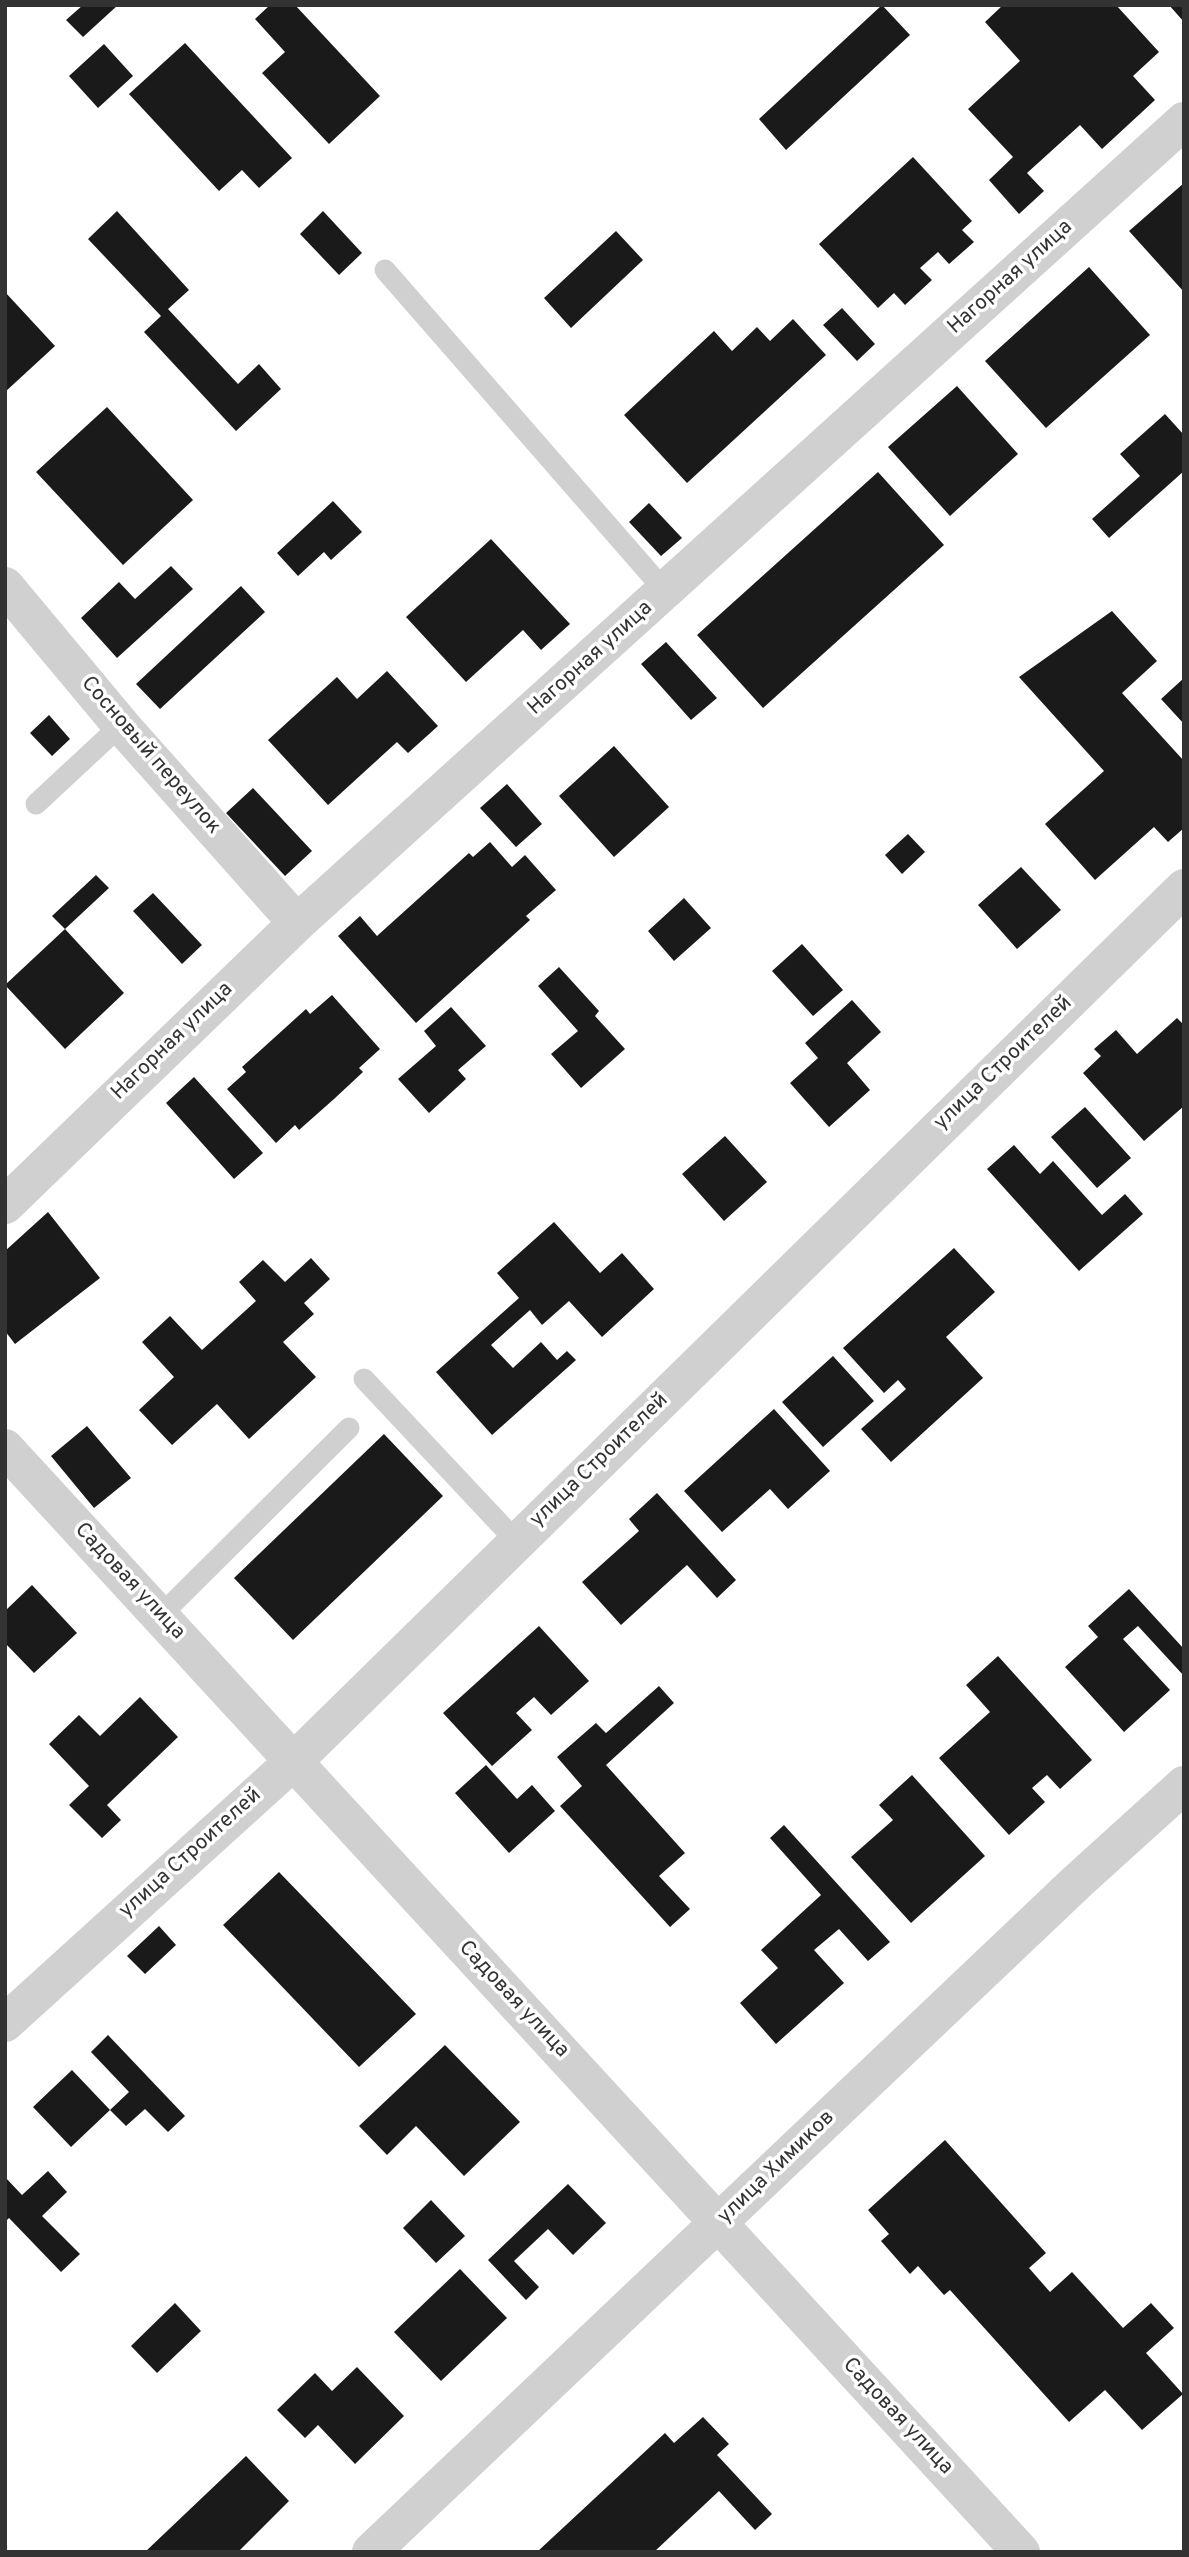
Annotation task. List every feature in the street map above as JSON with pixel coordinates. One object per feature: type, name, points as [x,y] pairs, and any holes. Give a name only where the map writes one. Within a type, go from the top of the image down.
[{"type":"street","name":"Нагорная улица","points":[[5,1205],[297,923],[667,592],[1184,121]]},
{"type":"street","name":"Сосновый переулок","points":[[5,586],[121,725],[297,923]]},
{"type":"street","name":"улица Строителей","points":[[5,2023],[294,1761],[1184,888]]},
{"type":"street","name":"Садовая улица","points":[[5,1448],[1021,2552]]},
{"type":"street","name":"улица Химиков","points":[[371,2552],[1078,1881],[1184,1785]]},
{"type":"lane","points":[[385,270],[667,592]]},
{"type":"lane","points":[[36,803],[121,725]]},
{"type":"lane","points":[[364,1379],[517,1542]]},
{"type":"lane","points":[[160,1616],[349,1428]]},
{"type":"building","points":[[83,5],[118,5],[83,37],[66,20]]},
{"type":"building","points":[[270,5],[295,5],[380,96],[329,144],[262,73],[285,52],[255,19]]},
{"type":"building","points":[[882,5],[910,35],[786,150],[759,119]]},
{"type":"building","points":[[1003,5],[1116,5],[1159,52],[1133,76],[1155,100],[1102,149],[1080,125],[1027,173],[1044,191],[1019,214],[989,180],[1013,157],[968,109],[1020,61],[985,22]]},
{"type":"building","points":[[1169,5],[1184,5],[1184,22]]},
{"type":"building","points":[[185,43],[292,158],[259,188],[242,170],[219,191],[129,94]]},
{"type":"building","points":[[104,44],[133,76],[98,108],[69,76]]},
{"type":"building","points":[[913,157],[972,221],[962,230],[974,242],[949,264],[938,252],[920,268],[932,280],[905,305],[894,293],[878,308],[819,244]]},
{"type":"building","points":[[1184,183],[1184,292],[1129,231]]},
{"type":"building","points":[[117,211],[189,290],[168,309],[238,384],[259,364],[281,389],[236,431],[144,332],[161,316],[88,239]]},
{"type":"building","points":[[323,211],[362,253],[339,275],[300,234]]},
{"type":"building","points":[[616,231],[643,260],[571,328],[544,298]]},
{"type":"building","points":[[1089,267],[1150,335],[1046,428],[985,361]]},
{"type":"building","points":[[5,292],[55,346],[5,392]]},
{"type":"building","points":[[842,308],[875,344],[857,361],[823,325]]},
{"type":"building","points":[[793,319],[826,355],[687,483],[624,415],[714,331],[732,351],[757,327],[770,341]]},
{"type":"building","points":[[957,386],[1018,454],[950,516],[888,447]]},
{"type":"building","points":[[107,407],[193,500],[123,565],[36,472]]},
{"type":"building","points":[[1165,414],[1184,435],[1184,471],[1109,538],[1092,519],[1140,476],[1120,454]]},
{"type":"building","points":[[878,472],[944,545],[763,708],[697,635]]},
{"type":"building","points":[[333,501],[362,532],[331,560],[324,552],[298,576],[277,553]]},
{"type":"building","points":[[649,503],[682,538],[661,556],[629,522]]},
{"type":"building","points":[[491,539],[570,624],[541,650],[523,630],[466,682],[406,617]]},
{"type":"building","points":[[171,566],[193,589],[117,658],[81,618],[119,582],[135,599]]},
{"type":"building","points":[[241,586],[265,612],[160,709],[136,684]]},
{"type":"building","points":[[1112,611],[1157,661],[1122,693],[1184,761],[1184,828],[1168,842],[1154,827],[1095,880],[1045,824],[1104,771],[1019,677]]},
{"type":"building","points":[[666,642],[717,698],[691,720],[641,664]]},
{"type":"building","points":[[387,671],[438,726],[408,753],[397,742],[328,805],[268,740],[337,677],[357,699]]},
{"type":"building","points":[[1184,678],[1184,724],[1161,699]]},
{"type":"building","points":[[49,715],[70,739],[52,756],[30,733]]},
{"type":"building","points":[[614,746],[669,807],[614,857],[559,796]]},
{"type":"building","points":[[507,784],[542,824],[516,847],[480,808]]},
{"type":"building","points":[[253,788],[312,851],[285,876],[226,813]]},
{"type":"building","points":[[908,834],[925,852],[902,874],[885,855]]},
{"type":"building","points":[[490,842],[512,867],[525,855],[556,890],[526,916],[530,920],[416,1023],[338,936],[360,916],[377,936],[469,853],[473,857]]},
{"type":"building","points":[[1021,867],[1061,910],[1017,949],[978,905]]},
{"type":"building","points":[[96,875],[109,888],[65,929],[52,916]]},
{"type":"building","points":[[153,893],[202,945],[182,964],[133,911]]},
{"type":"building","points":[[684,898],[711,928],[674,961],[648,931]]},
{"type":"building","points":[[65,929],[124,993],[65,1049],[5,985]]},
{"type":"building","points":[[802,944],[843,990],[813,1016],[772,971]]},
{"type":"building","points":[[559,967],[599,1011],[595,1016],[625,1049],[581,1088],[551,1054],[578,1031],[538,986]]},
{"type":"building","points":[[332,995],[380,1049],[359,1068],[363,1072],[334,1099],[299,1130],[295,1125],[276,1143],[227,1089],[246,1072],[242,1067],[306,1009],[310,1014]]},
{"type":"building","points":[[852,1000],[881,1032],[847,1063],[870,1090],[829,1127],[790,1083],[818,1058],[805,1043]]},
{"type":"building","points":[[451,1007],[486,1046],[458,1070],[466,1079],[429,1113],[398,1079],[436,1046],[424,1031]]},
{"type":"building","points":[[1177,1018],[1184,1025],[1184,1106],[1144,1141],[1083,1073],[1101,1056],[1094,1049],[1116,1030],[1137,1054]]},
{"type":"building","points":[[194,1077],[263,1153],[234,1179],[166,1103]]},
{"type":"building","points":[[1085,1107],[1131,1158],[1097,1188],[1051,1137]]},
{"type":"building","points":[[725,1136],[767,1182],[724,1221],[682,1174]]},
{"type":"building","points":[[1014,1145],[1040,1174],[1053,1161],[1102,1215],[1125,1194],[1143,1214],[1079,1271],[987,1169]]},
{"type":"building","points":[[48,1212],[100,1278],[15,1344],[5,1331],[5,1251]]},
{"type":"building","points":[[554,1222],[600,1273],[622,1253],[654,1289],[602,1337],[569,1301],[542,1325],[530,1310],[491,1345],[513,1368],[541,1342],[557,1360],[567,1351],[576,1360],[492,1435],[436,1372],[519,1298],[497,1273]]},
{"type":"building","points":[[954,1248],[995,1292],[946,1337],[983,1378],[891,1462],[861,1429],[906,1389],[898,1380],[884,1393],[843,1348]]},
{"type":"building","points":[[311,1258],[330,1279],[304,1303],[314,1314],[283,1342],[316,1377],[249,1439],[217,1404],[172,1445],[139,1410],[174,1377],[142,1342],[170,1316],[202,1350],[256,1301],[239,1282],[263,1260],[285,1282]]},
{"type":"building","points":[[833,1356],[874,1401],[823,1447],[782,1402]]},
{"type":"building","points":[[774,1409],[830,1471],[788,1509],[770,1489],[722,1532],[684,1491]]},
{"type":"building","points":[[87,1426],[131,1478],[94,1508],[51,1456]]},
{"type":"building","points":[[384,1434],[443,1496],[293,1640],[234,1578]]},
{"type":"building","points":[[657,1493],[736,1580],[717,1598],[687,1565],[621,1625],[582,1582],[639,1531],[629,1519]]},
{"type":"building","points":[[32,1585],[77,1633],[34,1673],[5,1643],[5,1611]]},
{"type":"building","points":[[1129,1589],[1184,1649],[1184,1676],[1138,1626],[1123,1639],[1170,1690],[1124,1732],[1065,1667],[1098,1637],[1088,1626]]},
{"type":"building","points":[[539,1626],[589,1681],[551,1715],[534,1697],[516,1713],[532,1730],[492,1766],[443,1713]]},
{"type":"building","points":[[998,1656],[1092,1760],[1060,1789],[1047,1775],[1032,1788],[1045,1802],[1009,1835],[939,1758],[990,1712],[966,1685]]},
{"type":"building","points":[[659,1686],[674,1703],[606,1765],[685,1853],[659,1876],[690,1909],[670,1927],[560,1806],[582,1786],[557,1757],[596,1723],[606,1733]]},
{"type":"building","points":[[140,1697],[178,1737],[107,1805],[121,1820],[102,1838],[69,1805],[89,1786],[49,1744],[79,1715],[100,1736]]},
{"type":"building","points":[[486,1765],[517,1799],[532,1785],[555,1811],[509,1853],[455,1793]]},
{"type":"building","points":[[912,1775],[985,1856],[911,1923],[851,1857],[893,1820],[879,1805]]},
{"type":"building","points":[[784,1825],[890,1942],[868,1961],[839,1929],[814,1950],[844,1983],[776,2044],[740,2003],[778,1968],[761,1950],[821,1895],[770,1838]]},
{"type":"building","points":[[279,1872],[416,2014],[359,2067],[223,1925]]},
{"type":"building","points":[[159,1926],[176,1945],[145,1974],[127,1956]]},
{"type":"building","points":[[108,2035],[185,2116],[168,2132],[145,2109],[126,2126],[110,2110],[129,2092],[91,2052]]},
{"type":"building","points":[[445,2045],[520,2122],[464,2176],[416,2126],[387,2155],[359,2126]]},
{"type":"building","points":[[72,2070],[110,2110],[71,2147],[33,2107]]},
{"type":"building","points":[[945,2140],[1046,2253],[1029,2268],[1050,2292],[1072,2272],[1123,2328],[1151,2303],[1174,2328],[1146,2353],[1183,2394],[1142,2430],[1105,2390],[1069,2422],[950,2290],[944,2295],[918,2266],[910,2274],[881,2241],[889,2234],[868,2210]]},
{"type":"building","points":[[48,2171],[67,2192],[42,2216],[80,2254],[61,2272],[9,2218],[5,2222],[5,2177],[22,2195]]},
{"type":"building","points":[[568,2184],[606,2223],[573,2255],[548,2229],[514,2261],[539,2287],[526,2300],[488,2260]]},
{"type":"building","points":[[431,2200],[465,2236],[436,2263],[403,2228]]},
{"type":"building","points":[[460,2269],[507,2318],[441,2381],[394,2332]]},
{"type":"building","points":[[175,2303],[201,2331],[157,2373],[131,2346]]},
{"type":"building","points":[[357,2367],[404,2416],[355,2464],[318,2425],[305,2438],[277,2410],[315,2373],[332,2391]]},
{"type":"building","points":[[703,2417],[729,2444],[717,2455],[772,2514],[755,2530],[719,2491],[654,2552],[537,2552],[665,2433],[674,2443]]},
{"type":"building","points":[[246,2456],[289,2501],[238,2552],[145,2552]]}]
